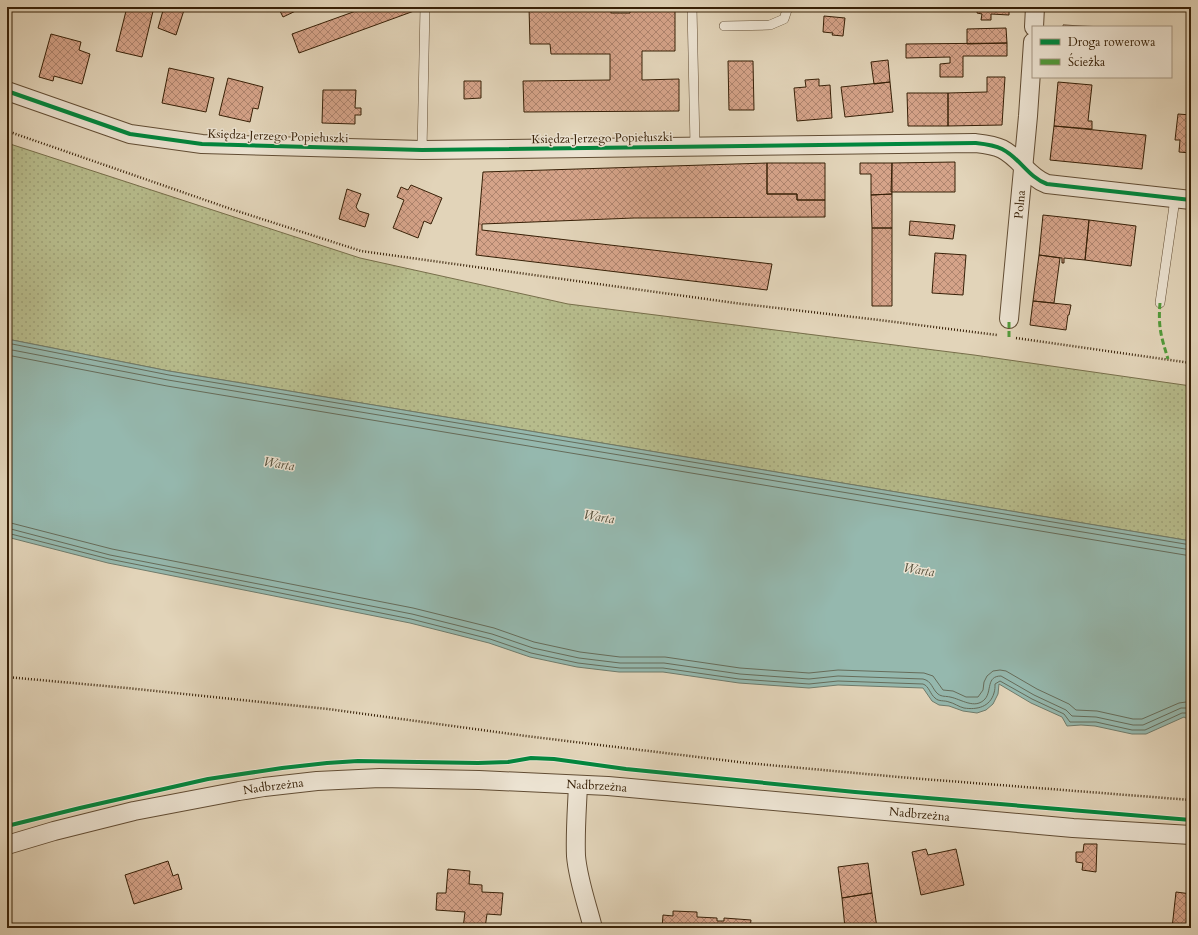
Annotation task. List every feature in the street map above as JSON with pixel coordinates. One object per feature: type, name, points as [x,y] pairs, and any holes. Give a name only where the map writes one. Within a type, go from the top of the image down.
[{"type":"street","points":[[1034,26],[1035,7]]},
{"type":"street","name":"Polna","points":[[1009,328],[1024,166],[1032,56]]},
{"type":"street","name":"Księdza Jerzego Popiełuszki","points":[[7,92],[130,134],[202,144],[422,150],[975,143],[995,146],[1003,149],[1024,166],[1035,178],[1047,184],[1183,200]]},
{"type":"street","name":"Nadbrzeżna","points":[[7,845],[54,831],[134,811],[257,788],[362,778],[578,785],[640,789],[1073,828],[1191,835]]},
{"type":"street","points":[[578,785],[576,856],[582,888],[593,928]]},
{"type":"lane","points":[[422,150],[425,7]]},
{"type":"lane","points":[[692,7],[695,146]]},
{"type":"lane","points":[[724,26],[770,24],[784,19],[788,7]]},
{"type":"lane","points":[[1160,302],[1183,200]]},
{"type":"path","points":[[7,131],[231,209],[361,251],[735,303],[1002,336]]},
{"type":"path","points":[[1009,328],[1191,363]]},
{"type":"path","points":[[7,677],[328,709],[526,736],[747,763],[910,778],[1191,800]]},
{"type":"green space","points":[[7,143],[360,258],[568,304],[974,355],[1191,386],[1191,541],[169,371],[7,339]]},
{"type":"water","name":"Warta","points":[[7,339],[169,371],[1191,541],[1191,721],[1184,717],[1146,734],[1132,734],[1095,726],[1067,726],[1062,717],[1031,703],[999,684],[998,694],[993,704],[986,710],[977,713],[939,705],[932,701],[923,688],[838,685],[809,688],[739,683],[663,672],[619,672],[577,667],[530,657],[489,643],[410,623],[108,563],[7,537]]},
{"type":"building","points":[[127,7],[154,7],[142,57],[116,51]]},
{"type":"building","points":[[164,7],[185,7],[176,35],[158,28]]},
{"type":"building","points":[[278,7],[301,7],[302,8],[283,17]]},
{"type":"building","points":[[367,7],[413,7],[414,11],[299,53],[292,34]]},
{"type":"building","points":[[529,7],[611,7],[611,13],[630,13],[630,8],[675,8],[675,51],[642,51],[642,80],[679,79],[679,111],[524,112],[523,81],[610,80],[610,54],[551,54],[550,44],[530,44]]},
{"type":"building","points":[[978,7],[1009,7],[1009,15],[991,14],[991,20],[981,20],[982,14],[977,13]]},
{"type":"building","points":[[824,16],[845,18],[843,36],[823,32]]},
{"type":"building","points":[[1006,28],[1007,43],[967,44],[967,29]]},
{"type":"building","points":[[51,34],[81,42],[79,50],[90,54],[82,84],[54,76],[53,81],[39,77]]},
{"type":"building","points":[[1007,43],[1007,56],[963,56],[963,77],[940,77],[940,64],[950,63],[950,57],[906,58],[906,44]]},
{"type":"building","points":[[888,60],[890,82],[874,84],[871,62]]},
{"type":"building","points":[[728,61],[753,61],[754,110],[729,110]]},
{"type":"building","points":[[169,68],[214,78],[206,112],[162,103]]},
{"type":"building","points":[[987,77],[1005,77],[1002,125],[948,126],[948,93],[987,92]]},
{"type":"building","points":[[228,78],[263,87],[258,109],[253,108],[250,122],[219,115]]},
{"type":"building","points":[[819,79],[819,86],[830,85],[832,118],[797,121],[794,88],[806,87],[805,80]]},
{"type":"building","points":[[464,81],[481,81],[481,98],[464,99]]},
{"type":"building","points":[[890,82],[893,112],[845,117],[841,87]]},
{"type":"building","points":[[1058,82],[1092,85],[1088,121],[1092,121],[1092,129],[1054,126]]},
{"type":"building","points":[[323,90],[356,90],[355,108],[361,108],[361,115],[355,115],[355,124],[322,123]]},
{"type":"building","points":[[907,93],[948,93],[948,126],[908,126]]},
{"type":"building","points":[[1178,114],[1191,115],[1191,153],[1179,152],[1180,140],[1175,140]]},
{"type":"building","points":[[1054,126],[1146,135],[1142,169],[1050,160]]},
{"type":"building","points":[[955,162],[955,192],[891,192],[892,163]]},
{"type":"building","points":[[767,163],[825,163],[825,200],[797,200],[797,194],[767,194]]},
{"type":"building","points":[[767,163],[767,194],[797,194],[797,200],[825,200],[825,217],[634,218],[482,224],[482,230],[772,264],[767,290],[476,255],[483,172]]},
{"type":"building","points":[[860,163],[892,163],[892,194],[871,195],[871,174],[860,174]]},
{"type":"building","points":[[411,185],[442,198],[431,224],[424,221],[418,238],[393,228],[404,200],[397,197],[401,187],[408,190]]},
{"type":"building","points":[[347,189],[361,194],[356,207],[359,211],[369,214],[365,227],[339,219]]},
{"type":"building","points":[[892,194],[892,228],[872,228],[871,195]]},
{"type":"building","points":[[1043,215],[1089,220],[1085,260],[1064,258],[1064,263],[1062,263],[1062,258],[1039,255]]},
{"type":"building","points":[[1089,220],[1136,226],[1131,266],[1085,260]]},
{"type":"building","points":[[910,221],[955,225],[953,239],[909,235]]},
{"type":"building","points":[[872,228],[892,228],[892,306],[872,306]]},
{"type":"building","points":[[935,253],[966,255],[963,295],[932,293]]},
{"type":"building","points":[[1039,255],[1060,258],[1054,303],[1033,301]]},
{"type":"building","points":[[1033,301],[1071,305],[1066,330],[1030,325]]},
{"type":"building","points":[[1084,844],[1097,844],[1096,872],[1082,870],[1083,863],[1076,862],[1076,852],[1083,852]]},
{"type":"building","points":[[926,849],[928,855],[956,849],[964,885],[921,895],[912,852]]},
{"type":"building","points":[[168,861],[173,876],[178,874],[182,889],[134,904],[125,875]]},
{"type":"building","points":[[868,863],[872,893],[842,898],[838,867]]},
{"type":"building","points":[[448,869],[470,871],[469,884],[482,885],[482,892],[503,893],[501,915],[487,914],[485,928],[463,928],[465,912],[436,910],[437,893],[446,893]]},
{"type":"building","points":[[1176,892],[1191,894],[1191,928],[1172,928]]},
{"type":"building","points":[[872,893],[877,928],[845,928],[842,898]]},
{"type":"building","points":[[673,911],[697,912],[697,917],[717,918],[717,921],[724,921],[724,918],[751,920],[750,928],[662,928],[663,915],[673,916]]},
{"type":"marked path","points":[[1160,303],[1159,319],[1168,359]]},
{"type":"marked path","points":[[1009,319],[1009,337]]},
{"type":"cycle path","points":[[7,91],[130,134],[202,144],[422,150],[975,143],[1002,149],[1014,157],[1034,177],[1047,184],[1191,200]]},
{"type":"cycle path","points":[[7,826],[208,779],[282,768],[358,761],[478,763],[508,762],[531,758],[554,759],[626,769],[855,792],[1191,820]]}]
